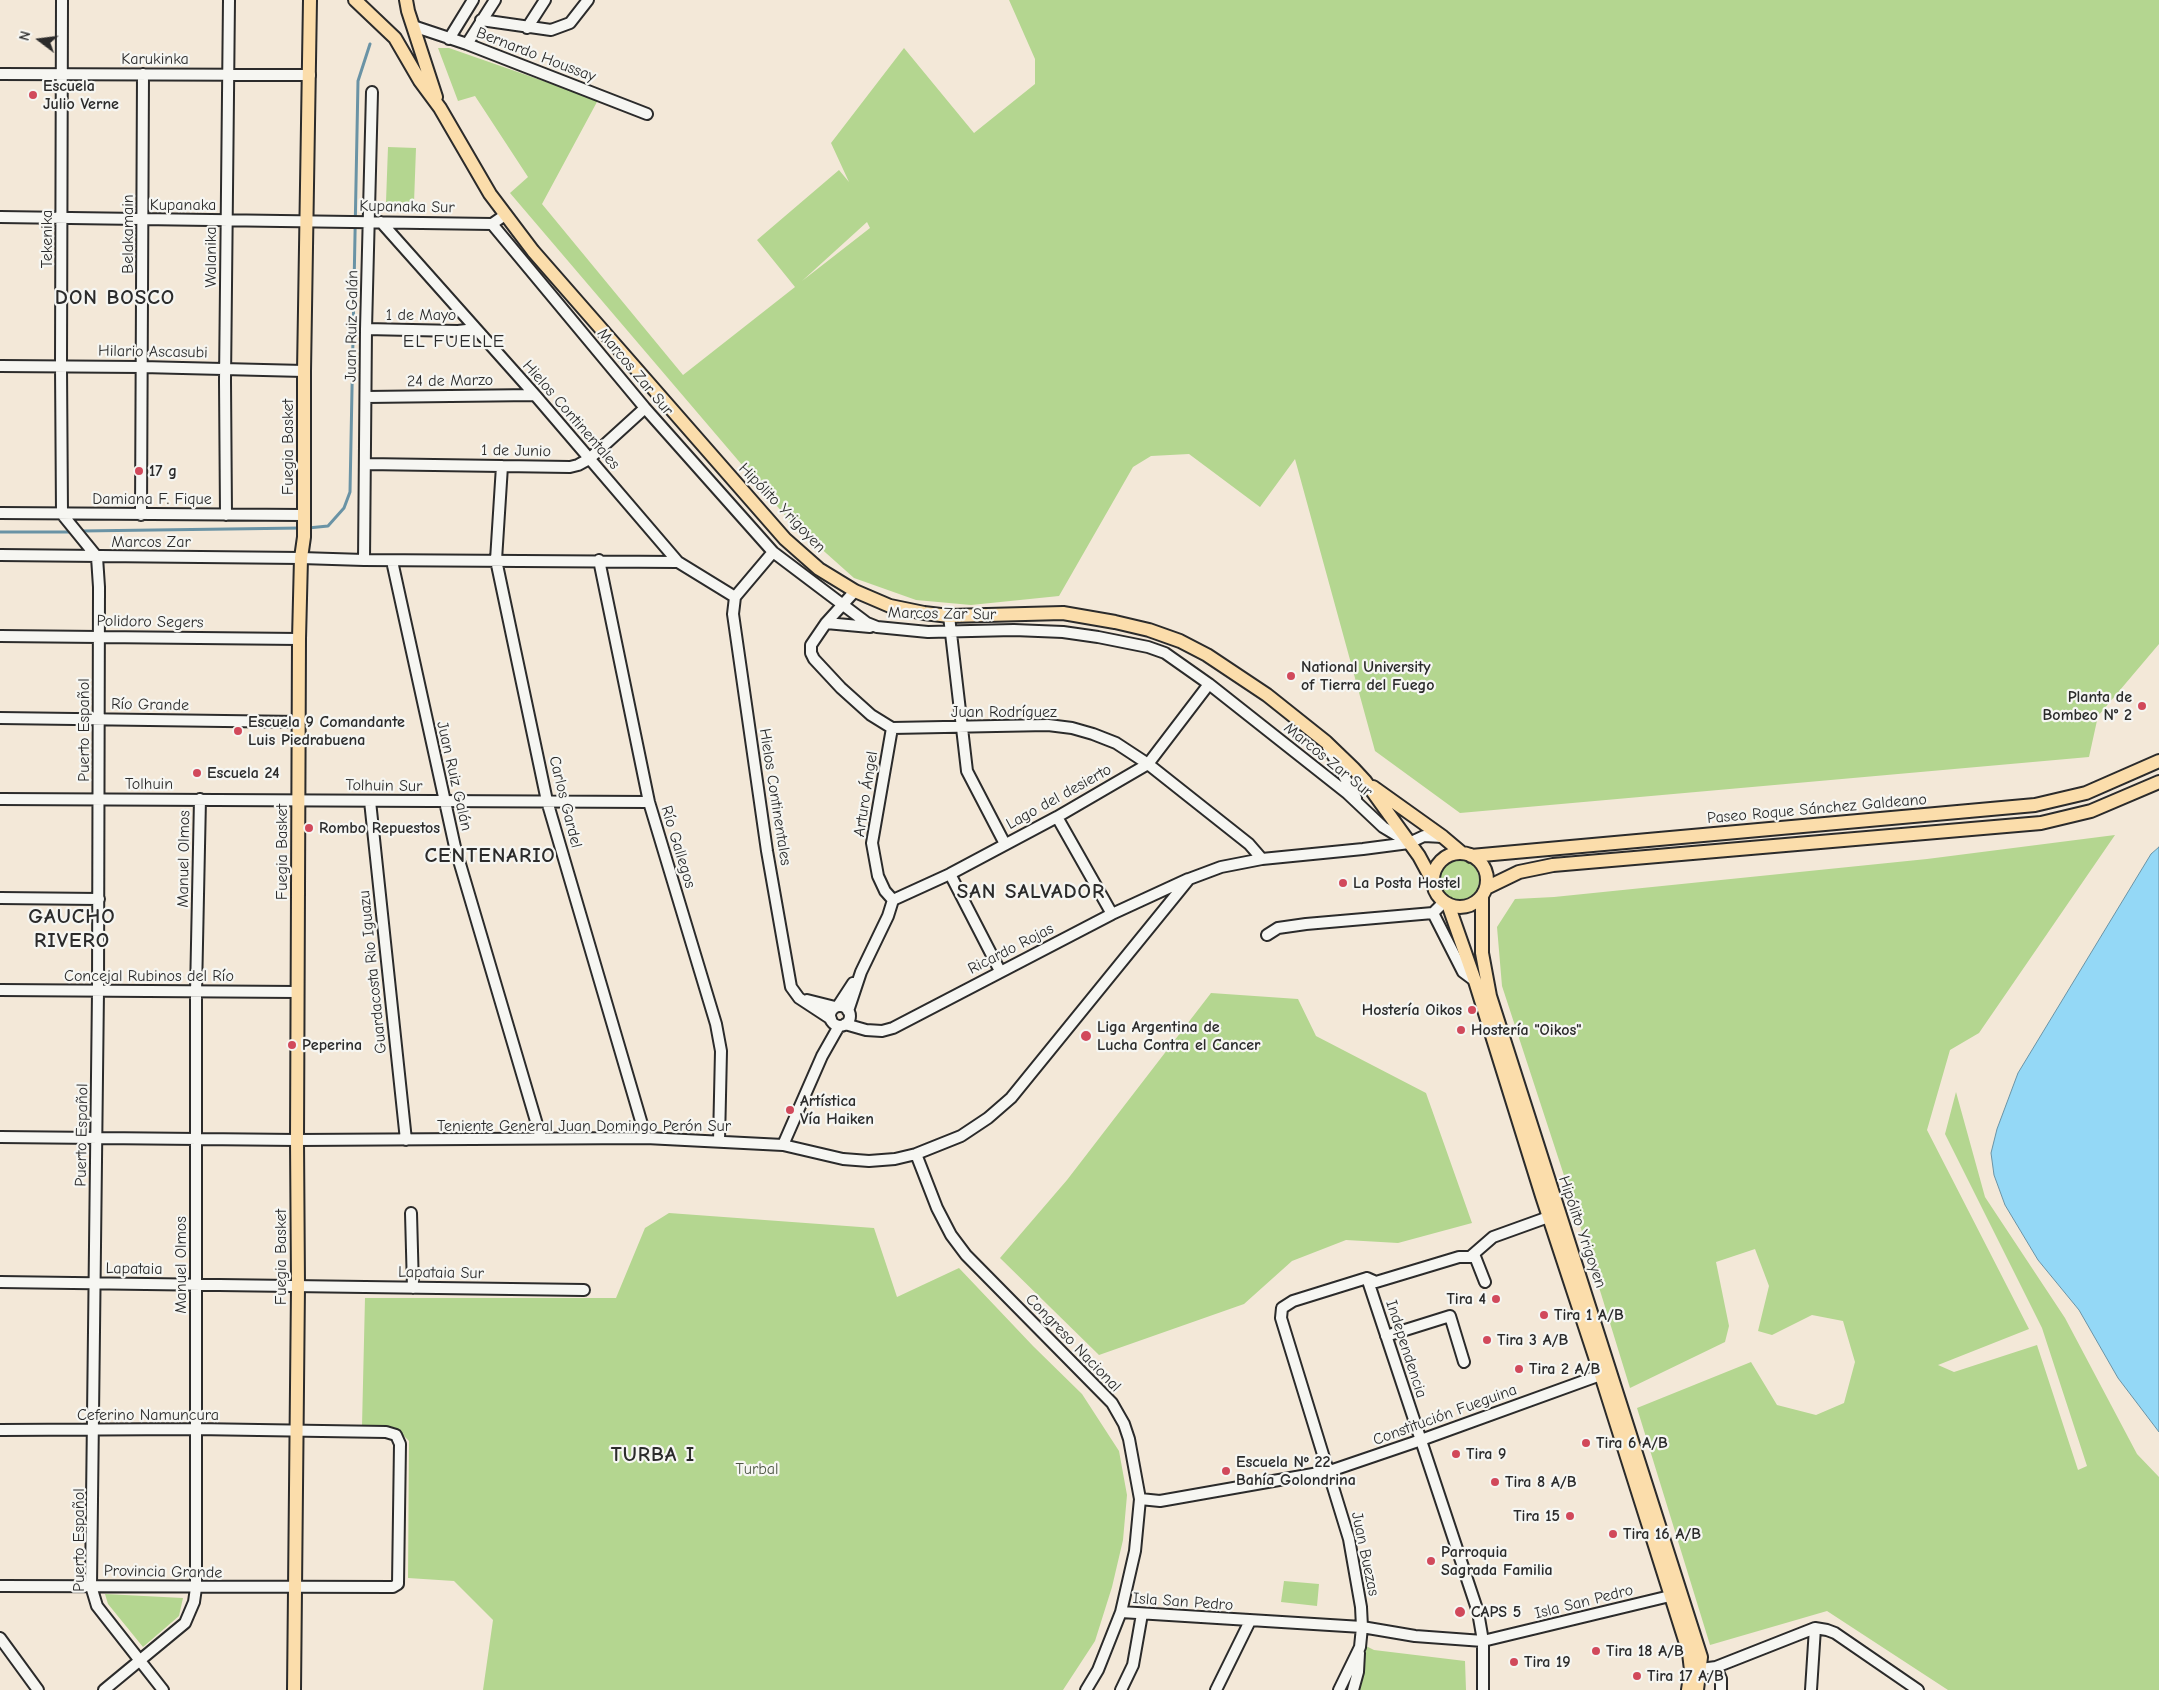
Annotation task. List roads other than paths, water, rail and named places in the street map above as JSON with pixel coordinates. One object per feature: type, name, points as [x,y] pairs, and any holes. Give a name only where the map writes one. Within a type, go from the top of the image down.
[{"type":"main road","name":"Fuegia Basket","points":[[294,1690],[298,1286],[298,799],[301,558],[304,536],[306,222],[312,0]]},
{"type":"main road","points":[[355,0],[395,38],[420,81],[440,108]]},
{"type":"main road","points":[[406,0],[440,108]]},
{"type":"main road","name":"Hipólito Yrigoyen","points":[[440,108],[490,194],[579,306],[785,539],[819,569],[855,591],[890,606],[949,616],[1063,613],[1115,622],[1180,641],[1267,695],[1326,742],[1365,781],[1466,854]]},
{"type":"main road","name":"Paseo Roque Sánchez Galdeano","points":[[1466,854],[1758,831],[2035,805],[2086,793],[2159,761]]},
{"type":"main road","name":"Hipólito Yrigoyen","points":[[1365,781],[1419,856],[1433,882]]},
{"type":"main road","name":"Paseo Roque Sánchez Galdeano","points":[[1484,892],[1519,872],[1554,865],[2041,823],[2092,811],[2159,782]]},
{"type":"main road","points":[[2086,793],[2092,811]]},
{"type":"main road","points":[[1758,831],[1759,848]]},
{"type":"main road","points":[[1453,854],[1466,854],[1482,866],[1486,873],[1484,892],[1470,905],[1455,907],[1446,903],[1438,896],[1433,882],[1434,873],[1445,858],[1453,854]]},
{"type":"main road","name":"Hipólito Yrigoyen","points":[[1484,892],[1482,953],[1490,996],[1554,1215]]},
{"type":"main road","name":"Hipólito Yrigoyen","points":[[1446,903],[1475,981],[1701,1657],[1697,1690]]},
{"type":"main road","name":"Hipólito Yrigoyen","points":[[1606,1373],[1670,1596],[1689,1653],[1691,1670],[1688,1690]]},
{"type":"street","name":"Tekenika","points":[[62,0],[62,514]]},
{"type":"street","name":"Walanika","points":[[226,515],[226,220],[230,0]]},
{"type":"street","points":[[448,39],[473,0]]},
{"type":"street","points":[[467,44],[494,0]]},
{"type":"street","points":[[527,28],[545,0]]},
{"type":"street","points":[[481,20],[541,30],[561,28],[570,23],[585,1]]},
{"type":"street","name":"Bernardo Houssay","points":[[413,26],[467,44],[647,114]]},
{"type":"street","name":"Karukinka","points":[[0,74],[310,75]]},
{"type":"street","name":"Belakamain","points":[[141,515],[144,220],[143,74]]},
{"type":"street","name":"Juan Ruiz Galán","points":[[364,560],[366,464],[365,222],[372,92]]},
{"type":"street","points":[[492,224],[505,215]]},
{"type":"street","name":"Kupanaka","points":[[0,217],[306,222]]},
{"type":"street","name":"Kupanaka Sur","points":[[306,222],[492,224]]},
{"type":"street","name":"Hielos Continentales","points":[[381,222],[535,395],[663,542],[678,562]]},
{"type":"street","name":"Marcos Zar Sur","points":[[492,224],[645,408],[773,552],[842,606],[867,623],[876,627],[952,632],[1039,630],[1098,637],[1148,647],[1165,653],[1209,684],[1359,804],[1383,827],[1409,843]]},
{"type":"street","name":"1 de Mayo","points":[[366,329],[458,331],[476,328]]},
{"type":"street","name":"Hilario Ascasubi","points":[[0,366],[142,366],[304,370]]},
{"type":"street","name":"24 de Marzo","points":[[366,397],[535,395]]},
{"type":"street","name":"1 de Junio","points":[[366,464],[570,467],[589,459],[645,408]]},
{"type":"street","name":"Carlos Gardel","points":[[502,466],[496,560],[547,801],[646,1138]]},
{"type":"street","name":"Damiana F. Fique","points":[[0,513],[304,515]]},
{"type":"street","points":[[62,514],[75,526],[97,556]]},
{"type":"street","points":[[301,558],[678,562],[735,597],[773,552]]},
{"type":"street","name":"Marcos Zar","points":[[0,555],[301,558]]},
{"type":"street","name":"Puerto Español","points":[[97,556],[100,799],[96,1283],[91,1586],[97,1606],[163,1690]]},
{"type":"street","name":"Juan Ruiz Galán","points":[[392,560],[455,847],[541,1138]]},
{"type":"street","name":"Río Gallegos","points":[[599,560],[649,802],[716,1024],[721,1051],[719,1141]]},
{"type":"street","points":[[855,591],[826,623],[811,645],[814,659],[871,715],[892,728]]},
{"type":"street","name":"Hielos Continentales","points":[[735,597],[733,614],[767,851],[791,987],[799,998]]},
{"type":"street","points":[[949,616],[966,771],[1005,844]]},
{"type":"street","points":[[826,623],[876,627]]},
{"type":"street","name":"Polidoro Segers","points":[[0,636],[300,639]]},
{"type":"street","name":"Lago del desierto","points":[[893,900],[950,874],[1057,818],[1148,764],[1209,684]]},
{"type":"street","name":"Río Grande","points":[[0,718],[299,722]]},
{"type":"street","name":"Juan Rodríguez","points":[[892,728],[1048,725],[1072,728],[1116,743],[1148,764],[1249,844],[1262,859]]},
{"type":"street","name":"Arturo Ángel","points":[[892,728],[872,844],[878,876],[885,891],[893,900]]},
{"type":"street","points":[[1326,742],[1359,804]]},
{"type":"street","name":"Tolhuin","points":[[0,798],[298,799]]},
{"type":"street","name":"Manuel Olmos","points":[[104,1690],[185,1623],[190,1614],[196,1588],[196,992],[200,799]]},
{"type":"street","name":"Tolhuin Sur","points":[[298,799],[649,802]]},
{"type":"street","name":"Guardacosta Rio Iguazu","points":[[370,801],[406,1140]]},
{"type":"street","points":[[1057,818],[1112,914]]},
{"type":"street","points":[[1374,847],[1383,836],[1383,827]]},
{"type":"street","points":[[1189,879],[1221,867],[1262,859],[1409,843],[1424,836],[1443,837]]},
{"type":"street","points":[[950,874],[1000,972]]},
{"type":"street","name":"Teniente General Juan Domingo Perón Sur","points":[[0,1137],[297,1140],[646,1138],[783,1145],[843,1158],[869,1161],[895,1159],[916,1154],[961,1136],[988,1118],[1011,1098],[1189,879]]},
{"type":"street","name":"Ricardo Rojas","points":[[837,1022],[866,1030],[882,1031],[893,1028],[1112,914],[1189,879]]},
{"type":"street","points":[[0,898],[99,899]]},
{"type":"street","points":[[799,998],[837,1022],[849,1019],[848,1011],[861,972],[888,916],[893,900]]},
{"type":"street","points":[[1267,935],[1278,928],[1306,924],[1433,913],[1446,903]]},
{"type":"street","points":[[1433,913],[1464,972],[1475,981]]},
{"type":"street","points":[[837,1022],[831,1011],[837,1007],[861,972]]},
{"type":"street","name":"Concejal Rubinos del Río","points":[[0,990],[297,992]]},
{"type":"street","points":[[799,998],[844,1007],[848,1011]]},
{"type":"street","points":[[783,1145],[837,1022]]},
{"type":"street","name":"Congreso Nacional","points":[[916,1154],[937,1208],[951,1235],[966,1256],[1112,1403],[1124,1424],[1129,1439],[1140,1500],[1135,1552],[1121,1612],[1098,1670],[1086,1690]]},
{"type":"street","points":[[411,1213],[413,1288]]},
{"type":"street","points":[[1366,1278],[1376,1282],[1459,1257],[1472,1256],[1493,1237],[1554,1215]]},
{"type":"street","points":[[1472,1256],[1485,1282]]},
{"type":"street","name":"Juan Buezas","points":[[1339,1690],[1360,1647],[1362,1627],[1361,1606],[1349,1539],[1330,1471],[1282,1318],[1282,1308],[1293,1301],[1366,1278]]},
{"type":"street","name":"Independencia","points":[[1366,1278],[1478,1612],[1483,1641],[1483,1690]]},
{"type":"street","name":"Lapataia","points":[[0,1282],[298,1286]]},
{"type":"street","name":"Lapataia Sur","points":[[298,1286],[584,1290]]},
{"type":"street","points":[[1386,1336],[1450,1316],[1464,1362]]},
{"type":"street","name":"Constitución Fueguina","points":[[1140,1500],[1160,1501],[1330,1471],[1606,1373]]},
{"type":"street","name":"Ceferino Namuncura","points":[[0,1430],[386,1432],[396,1436],[400,1444],[398,1584],[393,1587]]},
{"type":"street","name":"Provincia Grande","points":[[0,1586],[196,1588],[393,1587]]},
{"type":"street","name":"Isla San Pedro","points":[[1121,1612],[1362,1627],[1415,1636],[1483,1641],[1670,1596]]},
{"type":"street","points":[[1121,1690],[1133,1665],[1142,1614]]},
{"type":"street","points":[[1216,1690],[1250,1621]]},
{"type":"street","points":[[1701,1669],[1716,1666],[1815,1628],[1827,1630],[1835,1634],[1915,1689]]},
{"type":"street","points":[[1811,1690],[1815,1628]]},
{"type":"street","points":[[0,1638],[38,1690]]},
{"type":"street","points":[[1353,1690],[1358,1672],[1360,1647]]},
{"type":"street","points":[[1716,1666],[1721,1690]]},
{"type":"water","points":[[2159,847],[2159,1432],[2118,1378],[2079,1310],[2038,1260],[2005,1205],[1994,1175],[1991,1153],[1997,1129],[2018,1073],[2151,854]]},
{"type":"waterway","points":[[308,528],[328,526],[344,508],[350,492],[358,81],[370,44]]},
{"type":"waterway","points":[[81,531],[302,528]]},
{"type":"waterway","points":[[0,532],[72,532]]},
{"type":"place","name":"Escuela Julio Verne","points":[[33,95]]},
{"type":"place","name":"17 g","points":[[139,471]]},
{"type":"place","name":"National University of Tierra del Fuego","points":[[1291,676]]},
{"type":"place","name":"Planta de Bombeo N° 2","points":[[2142,706]]},
{"type":"place","name":"Escuela 9 Comandante Luis Piedrabuena","points":[[238,731]]},
{"type":"place","name":"Escuela 24","points":[[197,773]]},
{"type":"place","name":"Rombo Repuestos","points":[[309,828]]},
{"type":"place","name":"La Posta Hostel","points":[[1343,883]]},
{"type":"place","name":"Hostería Oikos","points":[[1472,1010]]},
{"type":"place","name":"Hostería \"Oikos\"","points":[[1461,1030]]},
{"type":"place","name":"Liga Argentina de Lucha Contra el Cancer","points":[[1086,1036]]},
{"type":"place","name":"Peperina","points":[[292,1045]]},
{"type":"place","name":"Artística Vía Haiken","points":[[790,1110]]},
{"type":"place","name":"Tira 4","points":[[1496,1299]]},
{"type":"place","name":"Tira 1 A/B","points":[[1544,1315]]},
{"type":"place","name":"Tira 3 A/B","points":[[1487,1340]]},
{"type":"place","name":"Tira 2 A/B","points":[[1519,1369]]},
{"type":"place","name":"Tira 6 A/B","points":[[1586,1443]]},
{"type":"place","name":"Tira 9","points":[[1456,1454]]},
{"type":"place","name":"Escuela Nº 22 Bahía Golondrina","points":[[1226,1471]]},
{"type":"place","name":"Tira 8 A/B","points":[[1495,1482]]},
{"type":"place","name":"Tira 15","points":[[1570,1516]]},
{"type":"place","name":"Tira 16 A/B","points":[[1613,1534]]},
{"type":"place","name":"Parroquia Sagrada Familia","points":[[1431,1561]]},
{"type":"place","name":"CAPS 5","points":[[1460,1612]]},
{"type":"place","name":"Tira 18 A/B","points":[[1596,1651]]},
{"type":"place","name":"Tira 19","points":[[1514,1662]]},
{"type":"place","name":"Tira 17 A/B","points":[[1637,1676]]},
{"type":"district","name":"DON BOSCO","points":[[115,298]]},
{"type":"district","name":"EL FUELLE","points":[[454,342]]},
{"type":"district","name":"CENTENARIO","points":[[490,856]]},
{"type":"district","name":"SAN SALVADOR","points":[[1031,892]]},
{"type":"district","name":"GAUCHO RIVERO","points":[[72,929]]},
{"type":"district","name":"TURBA I","points":[[653,1455]]},
{"type":"park label","name":"Turbal","points":[[757,1469]]}]
